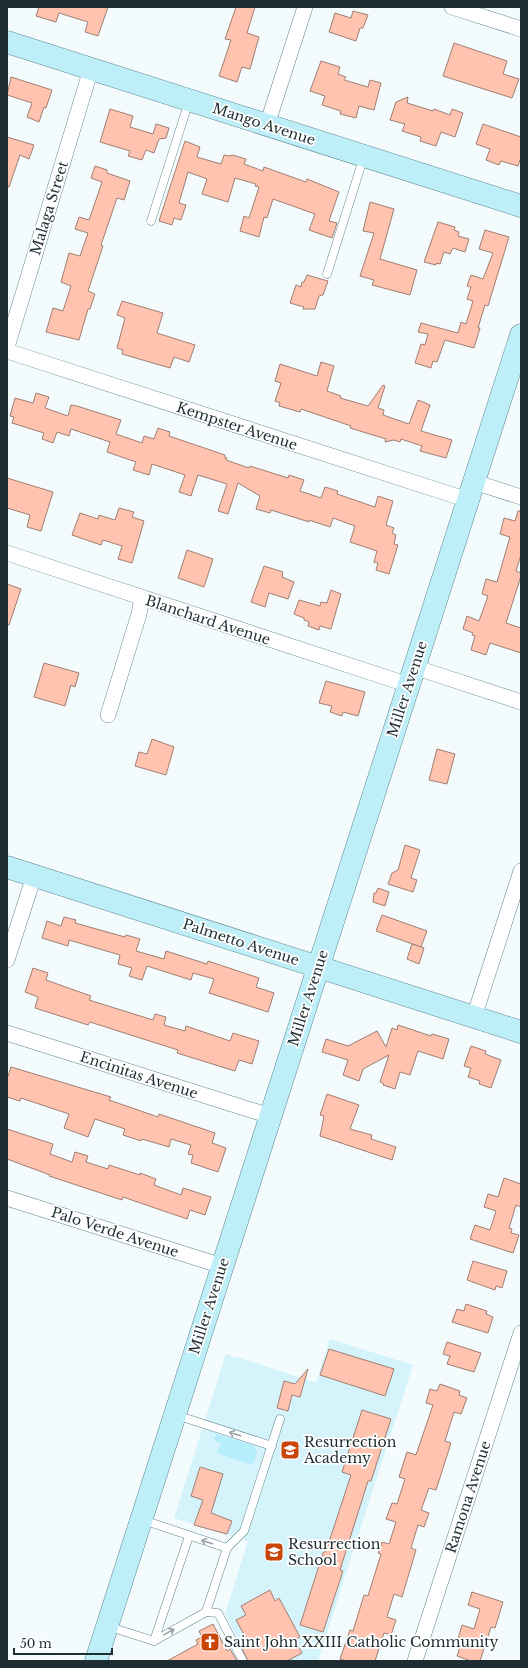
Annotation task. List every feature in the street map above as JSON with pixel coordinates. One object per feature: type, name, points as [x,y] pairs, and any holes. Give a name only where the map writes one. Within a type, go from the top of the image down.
[{"type":"street","points":[[267,125],[305,7]]},
{"type":"street","points":[[452,7],[521,29]]},
{"type":"street","name":"Mango Avenue","points":[[7,42],[521,206]]},
{"type":"street","name":"Malaga Street","points":[[7,347],[91,69]]},
{"type":"street","name":"Miller Avenue","points":[[96,1661],[521,335]]},
{"type":"street","name":"Kempster Avenue","points":[[7,351],[471,491],[521,497]]},
{"type":"street","name":"Blanchard Avenue","points":[[7,553],[142,598],[412,676],[521,702]]},
{"type":"street","points":[[108,715],[139,614],[142,598]]},
{"type":"street","name":"Palmetto Avenue","points":[[7,867],[521,1032]]},
{"type":"street","points":[[474,1017],[521,870]]},
{"type":"street","points":[[7,960],[34,876]]},
{"type":"street","name":"Encinitas Avenue","points":[[7,1033],[270,1116]]},
{"type":"street","name":"Palo Verde Avenue","points":[[7,1198],[222,1266]]},
{"type":"street","name":"Ramona Avenue","points":[[415,1661],[521,1333]]},
{"type":"lane","points":[[151,221],[189,100]]},
{"type":"lane","points":[[327,274],[364,156]]},
{"type":"lane","points":[[175,1414],[272,1446]]},
{"type":"lane","points":[[206,1612],[227,1548],[244,1531],[280,1420]]},
{"type":"lane","points":[[141,1520],[227,1548]]},
{"type":"lane","points":[[154,1641],[189,1536]]},
{"type":"lane","points":[[107,1626],[154,1641],[206,1612],[218,1613],[243,1661]]},
{"type":"shaded area","name":"Resurrection Academy","points":[[330,1339],[413,1365],[318,1661],[249,1661],[225,1614],[248,1541],[174,1518],[226,1354],[316,1383]]},
{"type":"shaded area","points":[[216,1434],[253,1445],[257,1452],[253,1465],[217,1453],[221,1443],[214,1441]]},
{"type":"building","points":[[39,7],[108,7],[98,36],[85,32],[88,22],[59,13],[56,22],[36,16]]},
{"type":"building","points":[[236,7],[255,7],[247,33],[259,37],[250,69],[242,67],[237,82],[219,76],[231,40],[225,39]]},
{"type":"building","points":[[353,11],[368,15],[363,28],[360,28],[356,41],[329,32],[335,13],[351,18]]},
{"type":"building","points":[[454,43],[507,61],[503,74],[519,79],[512,98],[443,76]]},
{"type":"building","points":[[321,61],[340,67],[338,74],[346,77],[344,80],[368,87],[370,80],[381,83],[374,110],[359,106],[356,118],[340,114],[341,111],[322,105],[325,96],[310,91]]},
{"type":"building","points":[[11,77],[52,90],[46,108],[44,107],[39,122],[27,117],[32,103],[7,95]]},
{"type":"building","points":[[408,97],[407,103],[433,111],[434,109],[450,115],[452,109],[463,113],[455,137],[441,132],[436,146],[420,141],[421,137],[402,131],[405,124],[390,120],[396,102]]},
{"type":"building","points":[[110,109],[133,116],[130,127],[153,134],[156,124],[169,128],[166,138],[159,139],[154,153],[146,150],[142,160],[128,156],[130,151],[100,142]]},
{"type":"building","points":[[483,124],[521,137],[521,157],[518,166],[501,161],[499,165],[486,160],[490,149],[476,144]]},
{"type":"building","points":[[7,137],[34,145],[29,159],[20,155],[9,187],[7,187]]},
{"type":"building","points":[[185,141],[200,147],[197,157],[221,164],[224,155],[232,155],[246,159],[244,164],[263,171],[264,167],[306,182],[307,179],[339,192],[329,221],[337,223],[332,238],[309,230],[315,214],[273,199],[267,218],[264,217],[259,237],[240,231],[244,216],[249,218],[259,187],[255,186],[256,184],[235,178],[228,202],[202,194],[207,179],[188,172],[179,203],[186,205],[181,220],[174,218],[172,225],[159,221]]},
{"type":"building","points":[[95,166],[107,170],[107,173],[130,181],[124,200],[117,198],[101,245],[103,246],[88,291],[95,294],[90,309],[88,309],[79,340],[46,332],[53,308],[63,311],[71,286],[61,282],[69,253],[80,256],[88,233],[75,229],[79,217],[89,220],[102,182],[91,178]]},
{"type":"building","points":[[370,202],[394,209],[380,259],[417,270],[410,295],[372,285],[374,280],[360,276],[374,233],[363,231]]},
{"type":"building","points":[[438,222],[455,227],[454,230],[459,232],[458,236],[469,239],[465,252],[453,248],[450,254],[444,252],[440,264],[436,263],[436,265],[424,262]]},
{"type":"building","points":[[485,230],[509,237],[488,306],[485,305],[474,348],[445,340],[437,362],[433,361],[431,368],[415,363],[421,344],[425,345],[428,334],[418,332],[421,323],[458,333],[461,322],[466,324],[473,301],[467,299],[471,287],[467,286],[471,275],[483,279],[493,253],[479,249]]},
{"type":"building","points":[[307,275],[328,281],[323,295],[319,296],[315,309],[303,309],[304,307],[290,303],[296,285],[301,287],[302,282],[304,282]]},
{"type":"building","points":[[122,301],[163,313],[157,333],[195,345],[189,362],[174,357],[170,368],[122,354],[123,350],[117,348],[125,318],[117,315]]},
{"type":"building","points":[[321,362],[334,366],[327,391],[341,396],[340,398],[368,406],[383,385],[385,386],[378,408],[384,410],[383,415],[409,424],[418,400],[430,405],[421,431],[452,440],[446,458],[420,451],[422,446],[401,439],[400,442],[394,440],[385,442],[386,439],[350,428],[351,426],[301,409],[300,412],[279,406],[280,403],[275,401],[281,383],[275,381],[280,364],[317,376]]},
{"type":"building","points":[[36,393],[49,397],[45,408],[68,416],[71,405],[121,420],[116,434],[142,443],[144,436],[154,439],[158,428],[170,432],[169,436],[225,455],[225,458],[227,458],[226,460],[249,468],[250,466],[288,478],[289,475],[304,480],[300,491],[321,498],[325,487],[338,491],[337,494],[375,507],[378,496],[393,501],[386,525],[394,528],[392,533],[396,535],[394,544],[398,545],[389,574],[376,570],[378,563],[374,562],[377,551],[350,542],[355,526],[333,518],[330,527],[271,510],[270,513],[256,509],[260,496],[238,483],[228,514],[218,511],[227,484],[198,475],[191,496],[179,492],[185,475],[152,464],[149,475],[133,470],[136,462],[107,452],[110,442],[71,429],[69,436],[57,432],[53,443],[42,439],[44,433],[12,423],[14,417],[10,416],[15,398],[33,403]]},
{"type":"building","points":[[7,478],[53,492],[41,531],[27,527],[30,515],[7,508]]},
{"type":"building","points":[[119,508],[134,512],[132,517],[144,521],[132,563],[118,559],[122,546],[103,540],[101,545],[72,535],[80,513],[98,519],[99,515],[115,520]]},
{"type":"building","points":[[518,511],[521,511],[521,555],[516,571],[521,573],[521,576],[506,623],[521,628],[521,653],[490,643],[486,655],[471,650],[475,636],[472,635],[473,633],[463,629],[467,616],[479,621],[488,596],[482,594],[486,579],[497,582],[510,537],[500,534],[504,518],[515,521]]},
{"type":"building","points":[[187,550],[213,559],[204,587],[178,578]]},
{"type":"building","points":[[264,566],[283,572],[282,577],[294,582],[288,599],[269,593],[265,607],[251,602]]},
{"type":"building","points":[[7,584],[21,589],[9,625],[7,625]]},
{"type":"building","points":[[331,590],[341,594],[331,629],[320,626],[319,630],[308,626],[309,622],[294,614],[299,600],[320,606],[321,602],[327,603]]},
{"type":"building","points":[[44,663],[79,673],[75,687],[71,685],[65,706],[34,697]]},
{"type":"building","points":[[326,681],[365,692],[358,716],[343,712],[342,716],[330,712],[332,706],[319,703]]},
{"type":"building","points":[[152,739],[174,747],[166,775],[135,766],[139,752],[147,754]]},
{"type":"building","points":[[437,749],[455,754],[447,784],[429,780]]},
{"type":"building","points":[[405,845],[420,850],[411,878],[417,880],[413,892],[388,884],[392,873],[398,870]]},
{"type":"building","points":[[378,888],[389,892],[385,906],[373,902],[374,893],[376,893]]},
{"type":"building","points":[[382,915],[427,931],[421,947],[376,931]]},
{"type":"building","points":[[64,917],[76,920],[75,923],[125,937],[126,935],[140,939],[136,951],[164,959],[166,951],[207,964],[208,961],[259,978],[256,987],[274,993],[268,1012],[209,993],[214,979],[193,973],[191,980],[147,966],[142,980],[129,976],[132,968],[118,964],[120,955],[69,940],[68,946],[42,938],[47,921],[61,926]]},
{"type":"building","points":[[412,944],[424,948],[419,964],[407,959]]},
{"type":"building","points":[[33,968],[48,973],[46,980],[91,996],[89,1000],[153,1020],[155,1014],[166,1017],[164,1025],[185,1031],[186,1026],[230,1041],[233,1033],[259,1041],[252,1064],[239,1060],[235,1071],[177,1053],[178,1050],[90,1022],[88,1025],[35,1008],[38,997],[25,992]]},
{"type":"building","points":[[398,1025],[431,1036],[432,1034],[449,1039],[443,1059],[418,1051],[410,1075],[400,1072],[395,1089],[383,1085],[384,1084],[380,1082],[389,1055],[363,1069],[359,1081],[343,1075],[348,1060],[322,1052],[326,1039],[348,1046],[377,1031],[386,1047],[392,1028],[397,1030]]},
{"type":"building","points":[[471,1046],[486,1051],[485,1054],[501,1060],[491,1088],[479,1084],[480,1081],[468,1077],[471,1068],[464,1066]]},
{"type":"building","points":[[11,1067],[111,1097],[109,1100],[158,1117],[159,1114],[215,1133],[212,1143],[226,1148],[218,1172],[191,1163],[193,1155],[188,1154],[191,1145],[171,1139],[169,1147],[142,1139],[141,1141],[123,1135],[125,1129],[95,1119],[88,1137],[64,1128],[69,1114],[21,1098],[20,1101],[7,1097],[7,1079]]},
{"type":"building","points":[[327,1094],[359,1105],[350,1129],[372,1135],[371,1139],[396,1147],[392,1160],[320,1136],[324,1116],[320,1115]]},
{"type":"building","points":[[7,1129],[53,1144],[50,1154],[72,1162],[75,1152],[88,1156],[86,1162],[108,1169],[109,1165],[156,1179],[154,1185],[181,1195],[183,1188],[211,1197],[205,1215],[190,1210],[187,1219],[123,1197],[122,1200],[49,1176],[50,1175],[7,1159]]},
{"type":"building","points":[[504,1178],[521,1184],[521,1207],[516,1205],[509,1228],[512,1229],[511,1233],[519,1235],[513,1253],[470,1239],[475,1225],[490,1230],[496,1211],[484,1207],[488,1194],[498,1197]]},
{"type":"building","points":[[473,1261],[507,1271],[502,1288],[496,1286],[495,1290],[467,1280]]},
{"type":"building","points":[[466,1304],[487,1311],[486,1314],[493,1317],[488,1333],[452,1322],[457,1309],[464,1311]]},
{"type":"building","points":[[447,1342],[481,1353],[474,1372],[447,1364],[450,1356],[443,1354]]},
{"type":"building","points":[[329,1349],[394,1369],[385,1396],[320,1375]]},
{"type":"building","points":[[308,1369],[300,1397],[292,1395],[288,1411],[277,1408],[284,1381],[295,1384]]},
{"type":"building","points":[[440,1384],[460,1391],[459,1395],[467,1398],[461,1414],[454,1412],[445,1441],[451,1443],[436,1490],[429,1488],[421,1510],[429,1513],[424,1527],[418,1525],[411,1548],[416,1550],[402,1597],[394,1594],[387,1617],[396,1620],[391,1635],[384,1633],[375,1661],[347,1661],[340,1659],[350,1630],[353,1631],[364,1595],[368,1596],[381,1554],[378,1553],[382,1542],[389,1544],[396,1522],[386,1519],[392,1503],[397,1504],[405,1479],[399,1477],[407,1452],[416,1455],[433,1405],[426,1403],[430,1389],[437,1391]]},
{"type":"building","points":[[362,1410],[391,1419],[371,1481],[368,1481],[340,1570],[343,1571],[323,1632],[300,1625],[323,1553],[326,1551],[351,1475],[342,1472]]},
{"type":"building","points":[[200,1467],[223,1474],[211,1513],[232,1521],[227,1534],[194,1525],[203,1500],[191,1496]]},
{"type":"building","points":[[270,1590],[275,1601],[279,1598],[300,1637],[295,1640],[302,1653],[287,1661],[248,1661],[240,1644],[247,1640],[236,1620],[246,1615],[241,1606]]},
{"type":"building","points":[[472,1592],[503,1602],[495,1628],[491,1627],[480,1661],[471,1661],[457,1656],[462,1641],[458,1639],[462,1625],[474,1629],[480,1609],[468,1605]]},
{"type":"building","name":"Saint John XXIII Catholic Community","points":[[213,1624],[227,1651],[230,1649],[237,1661],[167,1661],[198,1644],[196,1640],[202,1637],[199,1631]]},
{"type":"place","name":"Resurrection Academy","points":[[290,1450]]},
{"type":"place","name":"Resurrection School","points":[[274,1552]]},
{"type":"place","name":"Saint John XXIII Catholic Community","points":[[210,1642]]}]
